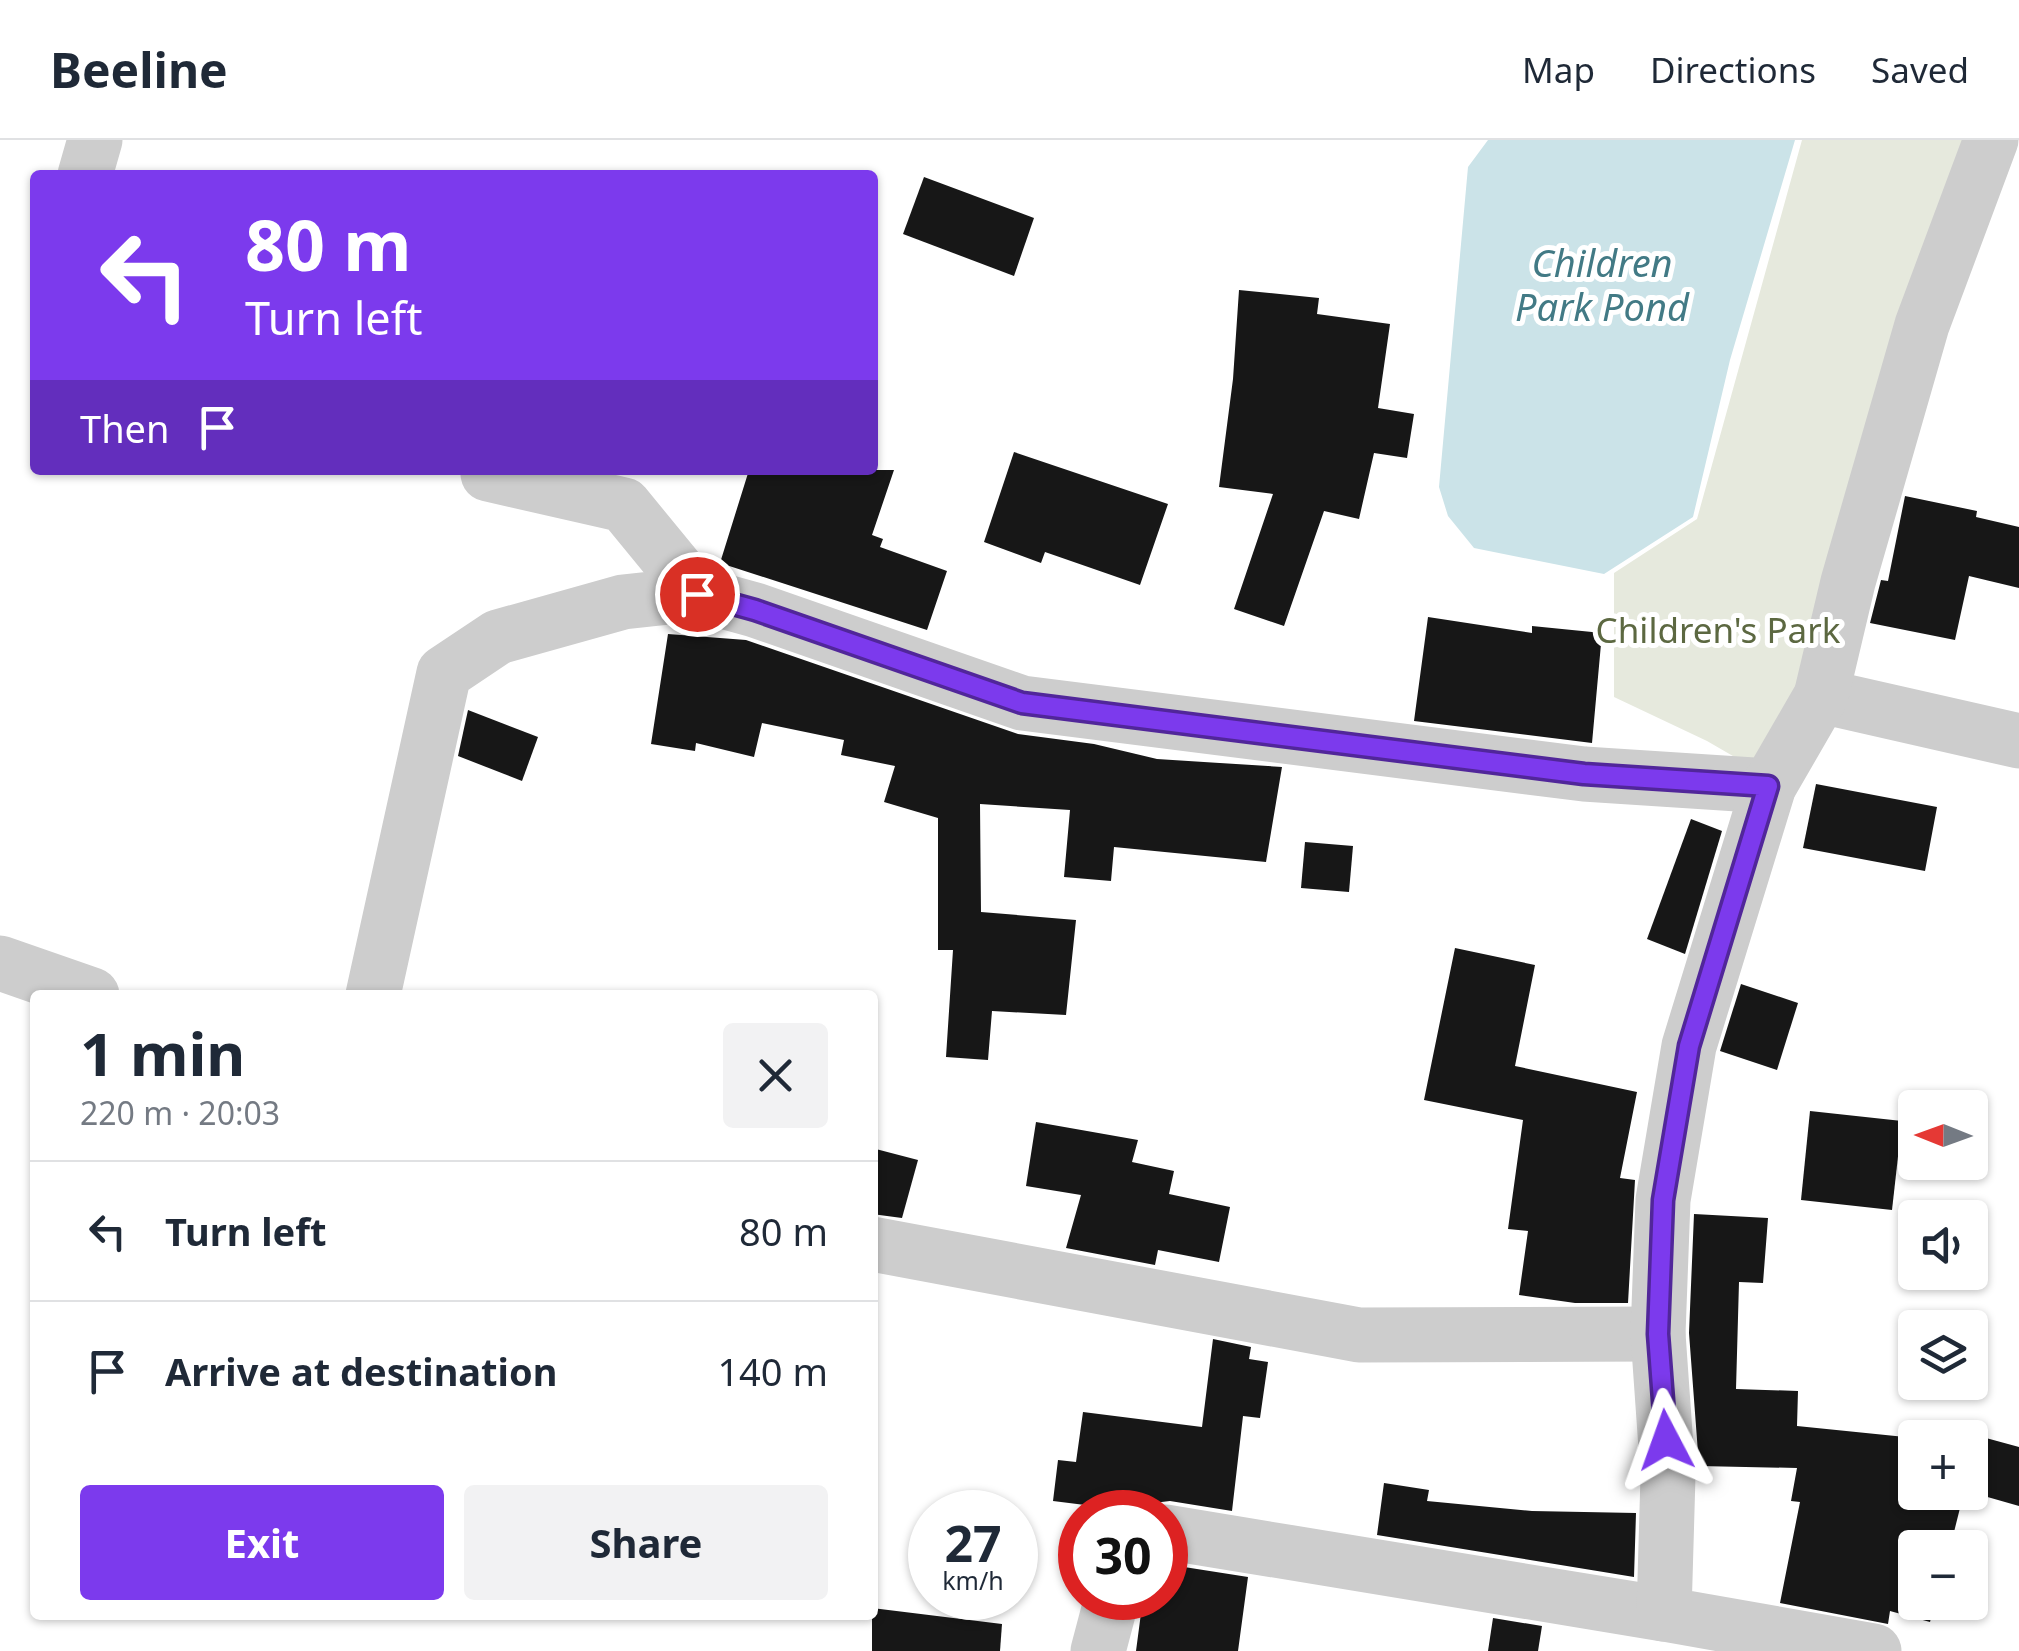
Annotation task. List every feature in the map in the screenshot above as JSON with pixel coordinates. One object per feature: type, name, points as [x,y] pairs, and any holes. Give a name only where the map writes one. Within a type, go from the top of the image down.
[{"type":"street","points":[[86,170],[94,140]]},
{"type":"street","points":[[1664,1614],[1668,1476],[1658,1334],[1663,1200],[1689,1046],[1768,786],[1821,696],[1848,582],[1922,325],[1990,140]]},
{"type":"street","points":[[492,475],[624,505],[697,594]]},
{"type":"street","points":[[374,990],[444,673],[498,637],[623,602],[697,594],[755,610],[1022,703],[1584,774],[1768,786]]},
{"type":"street","points":[[1821,696],[2019,741]]},
{"type":"street","points":[[0,963],[78,990]]},
{"type":"street","points":[[878,1245],[1359,1335],[1658,1334]]},
{"type":"street","points":[[1188,1536],[1874,1651]]},
{"type":"street","points":[[1098,1651],[1106,1620]]},
{"type":"green space","name":"Children's Park","points":[[1802,140],[1988,140],[1807,701],[1764,774],[1707,741],[1614,697],[1614,573],[1697,519]]},
{"type":"water","name":"Children Park Pond","points":[[1488,140],[1795,140],[1730,360],[1693,517],[1604,574],[1474,548],[1448,516],[1439,487],[1468,167]]},
{"type":"building","points":[[924,177],[1034,218],[1014,276],[903,234]]},
{"type":"building","points":[[1239,290],[1319,298],[1317,314],[1390,324],[1378,408],[1414,414],[1407,458],[1374,453],[1359,519],[1324,511],[1284,626],[1234,609],[1273,494],[1219,487],[1233,379]]},
{"type":"building","points":[[1014,452],[1168,504],[1140,585],[1045,552],[1041,563],[984,542]]},
{"type":"building","points":[[878,470],[894,470],[872,535],[883,539],[880,547],[947,571],[927,630],[720,563],[747,475],[878,475]]},
{"type":"building","points":[[1905,496],[1977,511],[1976,517],[2019,527],[2019,588],[1969,576],[1955,640],[1870,623],[1881,580],[1888,581]]},
{"type":"building","points":[[1428,617],[1532,633],[1532,626],[1602,633],[1592,743],[1414,721]]},
{"type":"building","points":[[668,634],[746,640],[1018,734],[1094,744],[1157,759],[1282,767],[1266,862],[1114,847],[1111,881],[1064,877],[1070,810],[980,804],[981,912],[1076,920],[1066,1015],[992,1011],[988,1060],[946,1057],[953,950],[938,950],[938,818],[884,802],[895,766],[841,755],[844,740],[762,723],[754,757],[696,743],[695,751],[651,744]]},
{"type":"building","points":[[468,710],[538,737],[522,781],[458,756]]},
{"type":"building","points":[[1816,784],[1937,807],[1925,871],[1803,848]]},
{"type":"building","points":[[1691,819],[1722,831],[1685,954],[1647,939]]},
{"type":"building","points":[[1305,842],[1353,846],[1349,892],[1301,888]]},
{"type":"building","points":[[1455,948],[1535,965],[1515,1066],[1637,1092],[1620,1178],[1635,1180],[1628,1303],[1575,1303],[1519,1295],[1528,1231],[1508,1229],[1523,1120],[1424,1100]]},
{"type":"building","points":[[1741,984],[1798,1003],[1777,1070],[1720,1051]]},
{"type":"building","points":[[1810,1111],[1898,1121],[1892,1210],[1801,1200]]},
{"type":"building","points":[[1036,1122],[1138,1140],[1132,1162],[1174,1171],[1169,1194],[1230,1207],[1219,1262],[1158,1250],[1155,1265],[1066,1248],[1081,1195],[1026,1186]]},
{"type":"building","points":[[878,1150],[918,1160],[902,1218],[878,1215]]},
{"type":"building","points":[[1694,1214],[1768,1218],[1763,1283],[1739,1282],[1736,1389],[1798,1391],[1797,1426],[1898,1436],[1898,1510],[1960,1510],[1954,1530],[1898,1530],[1898,1613],[1890,1611],[1888,1624],[1780,1603],[1800,1502],[1791,1501],[1797,1468],[1699,1466],[1689,1333]]},
{"type":"building","points":[[1213,1339],[1251,1347],[1249,1359],[1268,1362],[1260,1418],[1243,1416],[1232,1511],[1188,1504],[1188,1490],[1058,1490],[1058,1502],[1053,1501],[1058,1460],[1076,1462],[1083,1412],[1202,1427]]},
{"type":"building","points":[[1988,1439],[2019,1447],[2019,1506],[1988,1497]]},
{"type":"building","points":[[1384,1483],[1429,1490],[1427,1501],[1532,1511],[1636,1513],[1634,1577],[1377,1535]]},
{"type":"building","points":[[1188,1568],[1248,1577],[1238,1651],[1136,1651],[1140,1620],[1188,1620]]},
{"type":"building","points":[[878,1609],[908,1612],[908,1620],[1002,1624],[1000,1651],[872,1651],[872,1620],[878,1620]]},
{"type":"building","points":[[1493,1618],[1542,1626],[1538,1651],[1488,1651]]},
{"type":"route","points":[[697,594],[755,610],[1022,703],[1584,774],[1768,786],[1689,1046],[1663,1200],[1658,1334],[1666,1440]]}]
